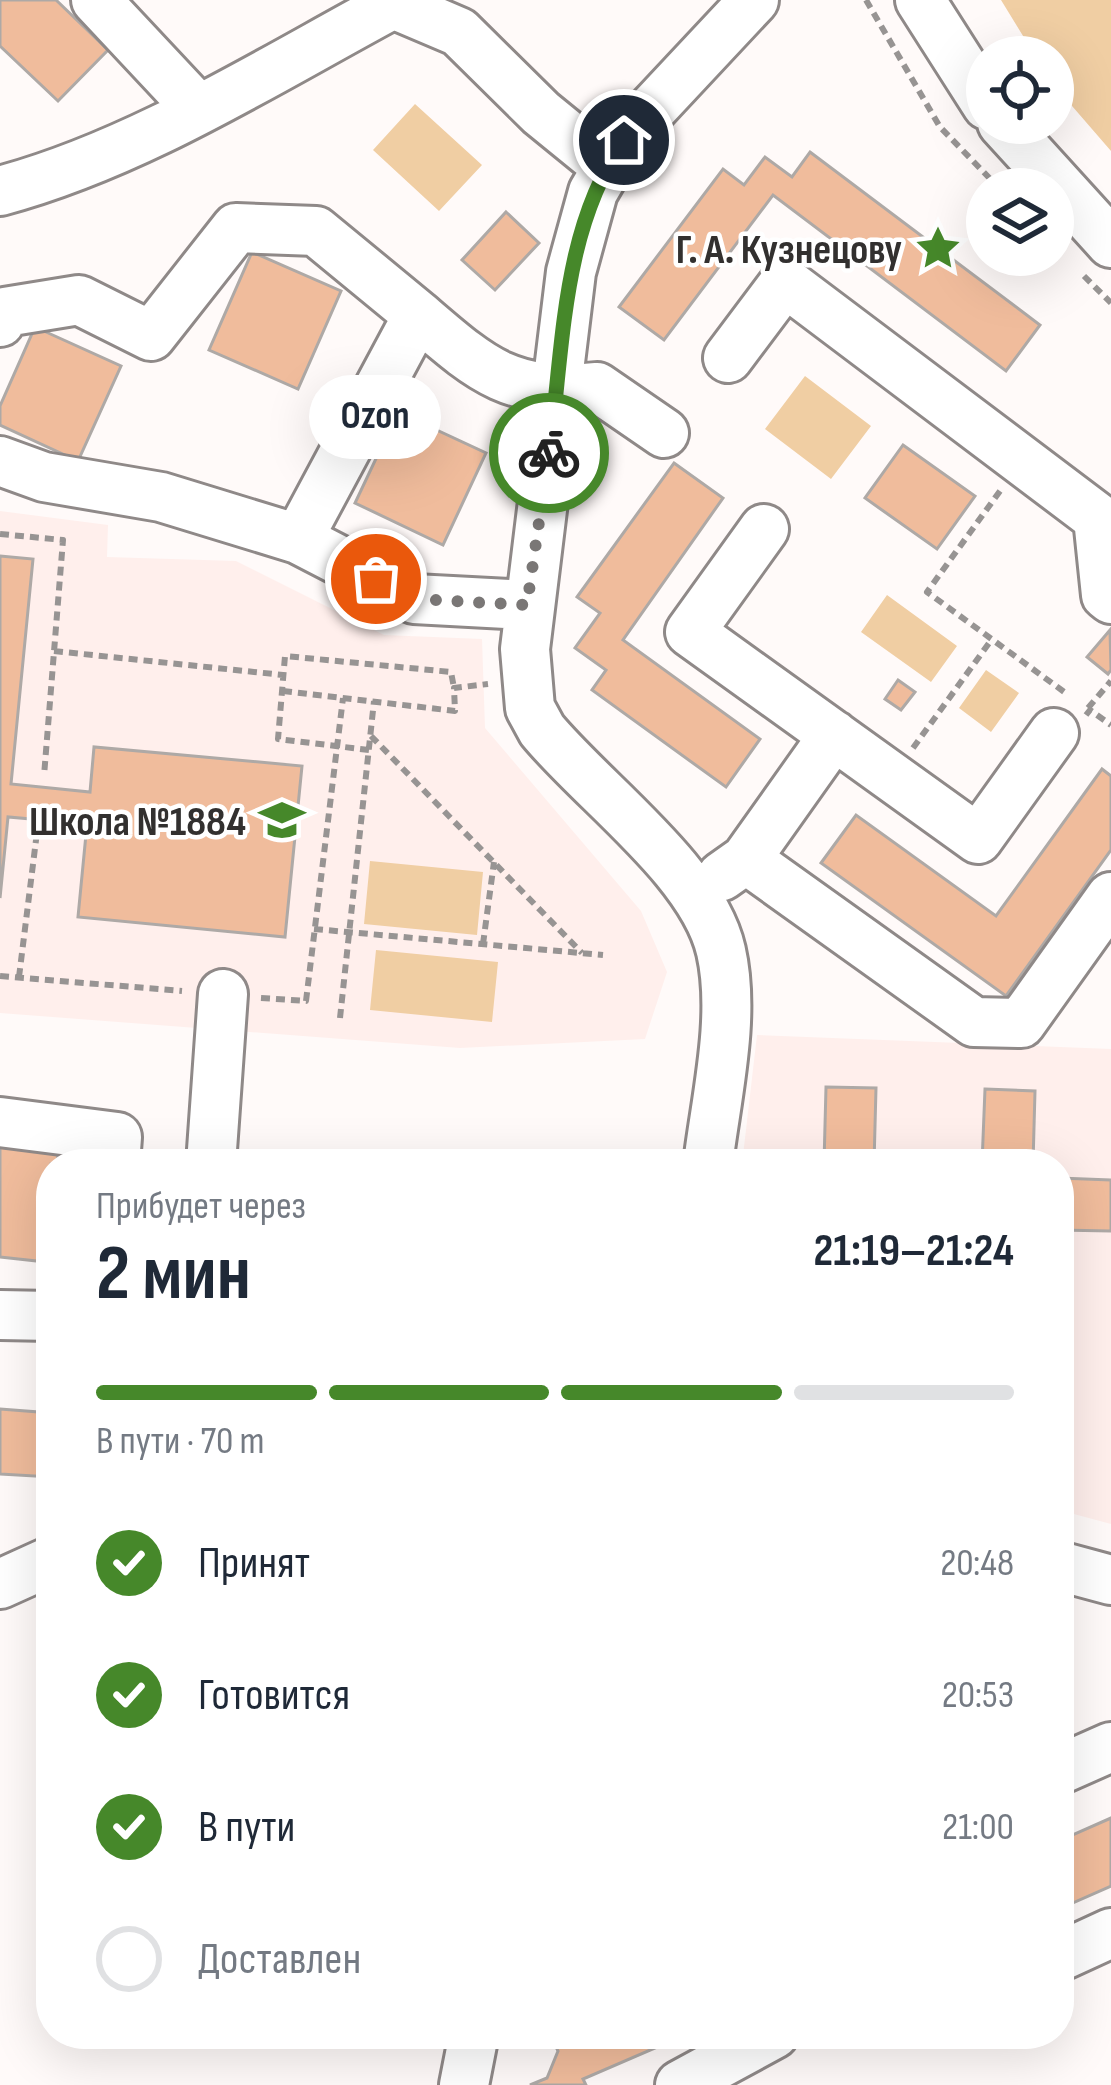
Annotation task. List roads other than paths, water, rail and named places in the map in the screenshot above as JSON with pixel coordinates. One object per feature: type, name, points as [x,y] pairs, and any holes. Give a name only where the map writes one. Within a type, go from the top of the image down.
[{"type":"street","points":[[96,0],[197,109]]},
{"type":"street","points":[[710,1149],[725,995],[722,954],[699,898],[542,730],[525,683],[527,605],[580,230],[606,166],[649,111],[754,0]]},
{"type":"street","points":[[920,0],[966,71]]},
{"type":"street","points":[[0,149],[17,186],[197,109],[393,4],[459,32],[541,113],[606,166]]},
{"type":"street","points":[[1021,144],[1111,243]]},
{"type":"street","points":[[0,322],[5,312],[79,300],[151,336],[236,228],[316,231],[488,375],[558,391],[597,387],[664,433]]},
{"type":"street","points":[[728,358],[785,282],[1022,460],[1104,510],[1106,596],[1111,599]]},
{"type":"street","points":[[298,539],[418,315]]},
{"type":"street","points":[[0,461],[44,477],[161,497],[298,539],[415,599],[527,605]]},
{"type":"street","points":[[764,529],[690,632],[978,839],[1054,733]]},
{"type":"street","points":[[699,898],[746,859],[834,735]]},
{"type":"street","points":[[746,859],[974,1022],[1021,1023],[1111,897]]},
{"type":"street","points":[[212,1149],[223,994]]},
{"type":"street","points":[[0,1122],[118,1138],[117,1149]]},
{"type":"street","points":[[0,1315],[36,1316]]},
{"type":"street","points":[[0,1584],[36,1568]]},
{"type":"street","points":[[1074,1570],[1111,1580]]},
{"type":"street","points":[[1074,1763],[1111,1747]]},
{"type":"street","points":[[1074,1950],[1111,1933]]},
{"type":"street","points":[[464,2085],[471,2049]]},
{"type":"street","points":[[680,2085],[746,2049]]},
{"type":"place","name":"Г. А. Кузнецову","points":[[938,248]]},
{"type":"place","name":"Ozon","points":[[376,579]]},
{"type":"place","name":"Школа №1884","points":[[282,820]]}]
